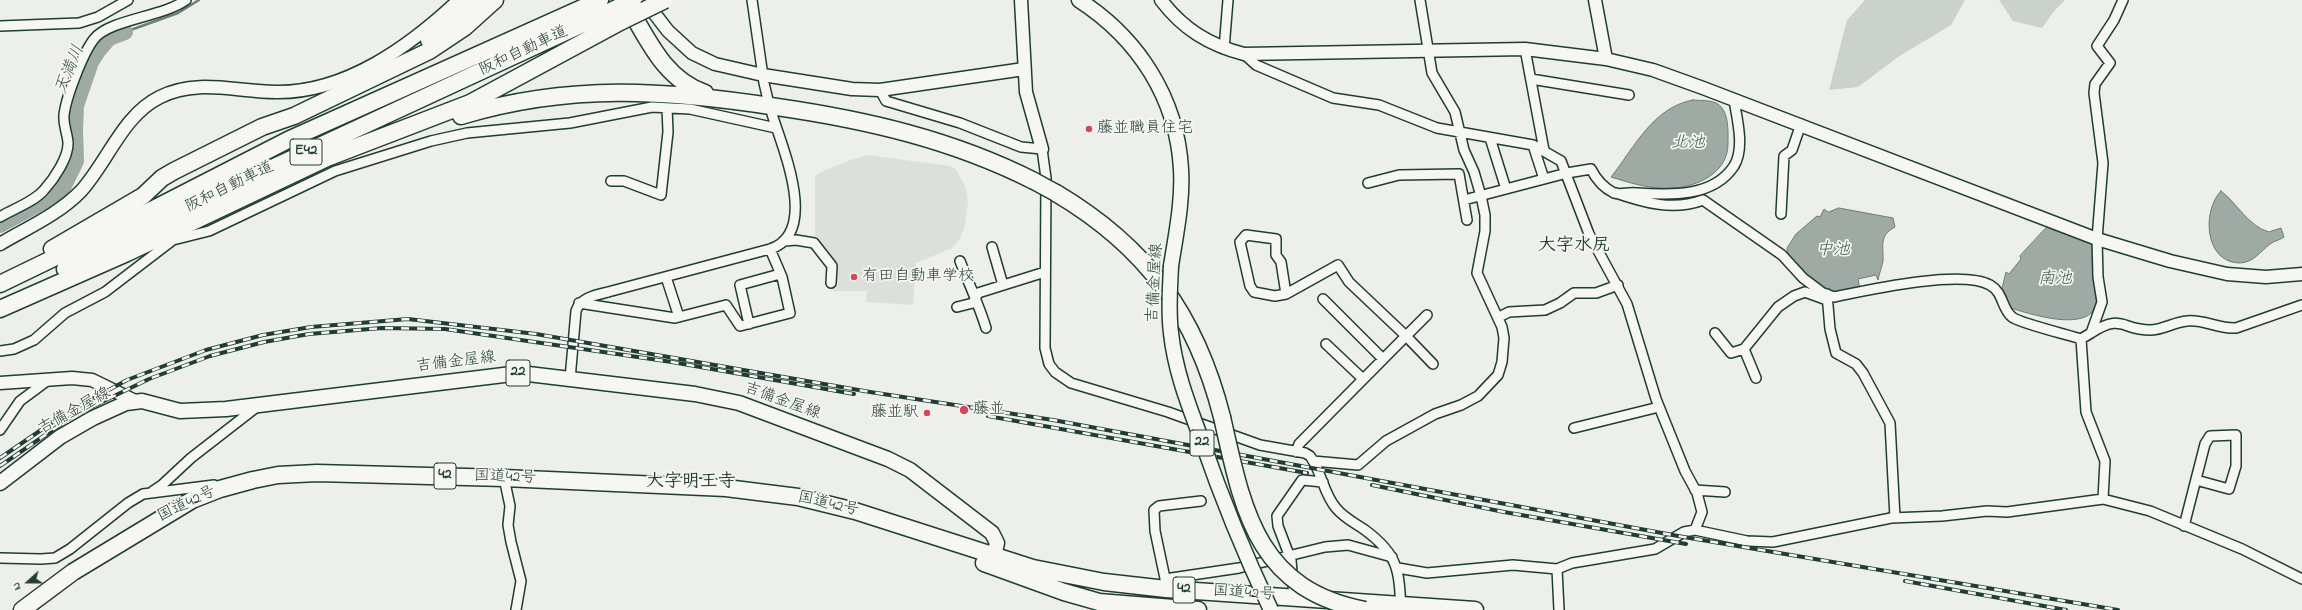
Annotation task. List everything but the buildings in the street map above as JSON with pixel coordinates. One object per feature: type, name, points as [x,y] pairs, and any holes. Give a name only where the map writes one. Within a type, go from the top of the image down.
[{"type":"highway","points":[[355,87],[436,35],[477,0]]},
{"type":"highway","points":[[0,279],[143,196],[162,178],[174,171],[262,127],[294,116],[355,87],[446,41],[465,27],[494,0]]},
{"type":"highway","name":"阪和自動車道","points":[[0,284],[126,223],[288,140],[600,0]]},
{"type":"highway","name":"E42","points":[[620,10],[633,0]]},
{"type":"highway","points":[[0,309],[127,253],[327,158],[375,141],[476,100],[620,10],[665,0]]},
{"type":"highway","points":[[620,10],[668,70],[694,88],[724,99]]},
{"type":"highway","name":"阪和自動車道","points":[[0,297],[60,271],[231,187],[620,10]]},
{"type":"highway","points":[[375,141],[472,112],[544,97],[590,93],[665,93],[724,99],[830,115],[891,128],[977,155],[1034,181],[1084,210],[1112,232],[1146,265],[1173,299],[1199,347],[1210,373],[1243,503],[1257,537],[1267,551],[1288,575],[1312,591],[1335,602],[1365,610]]},
{"type":"highway","name":"国道42号","points":[[22,610],[57,583],[154,521],[192,500],[220,489],[264,477],[304,474],[504,478],[726,488],[798,497],[855,511],[901,525],[1101,606],[1198,610]]},
{"type":"highway","name":"国道42号","points":[[993,561],[1087,579],[1166,584],[1401,607],[1475,610]]},
{"type":"main road","name":"吉備金屋線","points":[[1079,0],[1111,24],[1134,47],[1152,74],[1166,103],[1176,135],[1181,169],[1180,207],[1171,266],[1170,319],[1173,350],[1181,382],[1226,508],[1271,610]]},
{"type":"main road","name":"吉備金屋線","points":[[0,483],[44,448],[60,438],[112,409],[135,401],[180,411],[226,409],[520,373],[695,394],[739,403],[888,459],[910,470],[992,534],[997,543],[993,561]]},
{"type":"main road","points":[[1166,584],[1171,608]]},
{"type":"street","points":[[0,26],[79,23],[98,16],[128,0]]},
{"type":"street","points":[[0,217],[40,194],[63,160],[68,147],[64,124],[66,107],[82,62],[94,39],[108,29],[172,8],[186,0]]},
{"type":"street","points":[[0,244],[71,200],[96,173],[135,116],[159,97],[176,90],[197,87],[276,92],[322,86],[356,73],[393,52],[421,32],[459,0]]},
{"type":"street","points":[[644,0],[668,31],[692,53],[715,64],[763,75],[852,89],[880,90],[1024,69]]},
{"type":"street","points":[[752,0],[768,100]]},
{"type":"street","points":[[1021,0],[1024,69],[1028,102],[1042,149],[1046,178],[1045,348],[1049,364],[1062,378],[1071,383],[1173,413],[1260,446],[1305,454],[1313,460],[1332,504],[1342,515],[1373,536],[1392,557],[1398,568],[1401,607]]},
{"type":"street","points":[[1161,0],[1188,30],[1224,49],[1244,54],[1525,49],[1606,59],[1653,70],[1801,124],[2097,239],[2170,261],[2227,274],[2266,277],[2302,274]]},
{"type":"street","points":[[1224,49],[1228,0]]},
{"type":"street","points":[[1313,460],[1358,466],[1386,441],[1435,414],[1461,405],[1478,396],[1498,375],[1502,362],[1504,338],[1498,317],[1477,273],[1485,231],[1485,215],[1481,196],[1474,172],[1464,150],[1456,112],[1432,73],[1420,0]]},
{"type":"street","points":[[1595,0],[1606,59]]},
{"type":"street","points":[[2091,333],[2102,302],[2098,277],[2097,239],[2103,163],[2094,93],[2095,84],[2110,63],[2097,46],[2114,20],[2123,0]]},
{"type":"street","points":[[1525,49],[1544,150]]},
{"type":"street","points":[[1244,54],[1256,65],[1333,98],[1379,105],[1438,128],[1533,145],[1561,161],[1567,173],[1578,210],[1589,234],[1627,304],[1659,407],[1685,471],[1695,490],[1702,512],[1695,530]]},
{"type":"street","points":[[1531,79],[1629,95]]},
{"type":"street","points":[[880,90],[886,101],[960,123],[1021,147],[1042,149]]},
{"type":"street","points":[[1616,193],[1687,194],[1710,186],[1726,175],[1734,165],[1738,155],[1739,137],[1734,100]]},
{"type":"street","points":[[611,181],[624,181],[661,195],[668,132],[667,108]]},
{"type":"street","points":[[0,351],[14,349],[34,340],[65,313],[105,292],[173,240],[209,231],[335,171],[432,141],[467,133],[570,123],[633,109],[690,109],[776,128]]},
{"type":"street","points":[[772,114],[796,199],[794,221],[785,241]]},
{"type":"street","points":[[1781,214],[1784,156],[1792,150],[1801,124]]},
{"type":"street","points":[[1490,138],[1506,189]]},
{"type":"street","points":[[1533,145],[1544,179]]},
{"type":"street","points":[[1464,200],[1567,173],[1591,169],[1595,177],[1616,193],[1646,203],[1673,206],[1689,205],[1702,200],[1782,255],[1803,278],[1827,297],[1836,353],[1856,364],[1863,373],[1890,423],[1895,518]]},
{"type":"street","points":[[1368,183],[1399,175],[1459,174],[1467,220]]},
{"type":"street","points":[[1286,294],[1281,262],[1276,255],[1276,239],[1246,235],[1240,242],[1250,286],[1254,292],[1275,296],[1286,294],[1338,265],[1349,282],[1433,364]]},
{"type":"street","points":[[570,379],[576,312],[580,303],[608,292],[770,249],[785,241],[796,240],[814,243],[832,266],[831,283]]},
{"type":"street","points":[[992,247],[1003,285]]},
{"type":"street","points":[[580,303],[667,318],[679,317],[726,305],[740,326],[790,314],[780,274],[770,249]]},
{"type":"street","points":[[960,261],[986,328]]},
{"type":"street","points":[[956,307],[973,303],[978,293],[1045,272]]},
{"type":"street","points":[[749,324],[740,285],[780,274]]},
{"type":"street","points":[[666,277],[679,317]]},
{"type":"street","points":[[1716,333],[1731,353],[1744,349],[1778,307],[1794,296],[1805,292],[1834,297],[1940,280],[1970,280],[1990,285],[2001,294],[2007,311],[2017,321],[2081,339],[2110,323],[2125,323],[2150,330],[2187,321],[2226,329],[2236,328],[2302,305]]},
{"type":"street","points":[[1498,317],[1509,312],[1545,310],[1560,304],[1574,293],[1596,293],[1618,285]]},
{"type":"street","points":[[1323,299],[1383,359]]},
{"type":"street","points":[[1296,452],[1299,444],[1427,315]]},
{"type":"street","points":[[2081,339],[2086,412],[2105,461],[2103,499]]},
{"type":"street","points":[[1326,344],[1363,379]]},
{"type":"street","points":[[1744,349],[1756,378]]},
{"type":"street","points":[[0,383],[49,379],[92,380],[135,401]]},
{"type":"street","points":[[0,430],[20,401],[49,379]]},
{"type":"street","points":[[0,558],[45,559],[60,556],[128,503],[162,485],[191,458],[261,404]]},
{"type":"street","points":[[1574,428],[1659,407]]},
{"type":"street","points":[[2184,526],[2196,480],[2208,439],[2214,436],[2236,435],[2236,466],[2229,489],[2196,480]]},
{"type":"street","points":[[504,478],[510,506],[508,525],[521,581],[516,610]]},
{"type":"street","points":[[1294,597],[1289,555],[1278,526],[1277,516],[1302,480],[1323,482]]},
{"type":"street","points":[[150,492],[172,491],[215,485],[220,489]]},
{"type":"street","points":[[1695,490],[1725,492]]},
{"type":"street","points":[[1398,568],[1427,573],[1513,565],[1557,570],[1572,563],[1655,549],[1684,532],[1695,530],[1740,540],[1773,542],[1895,518],[1942,516],[1987,511],[2007,512],[2103,499],[2150,511],[2242,549],[2302,579]]},
{"type":"street","points":[[1201,501],[1159,506],[1154,510],[1155,531],[1166,584],[1239,568],[1310,549],[1348,545],[1392,557]]},
{"type":"street","points":[[1557,570],[1559,610]]},
{"type":"shaded area","points":[[1865,0],[1965,0],[1951,25],[1898,57],[1858,87],[1829,90],[1847,20]]},
{"type":"shaded area","points":[[1999,0],[2065,0],[2054,11],[2042,28],[2013,21]]},
{"type":"shaded area","points":[[868,155],[950,166],[956,169],[966,188],[968,201],[965,225],[960,239],[952,248],[916,263],[913,305],[866,302],[867,291],[833,291],[833,262],[815,238],[815,177],[819,173],[850,160]]},
{"type":"water","name":"北池","points":[[1693,100],[1716,103],[1722,108],[1726,116],[1728,125],[1728,144],[1726,155],[1721,165],[1714,173],[1704,180],[1694,184],[1670,188],[1647,187],[1611,177],[1646,130],[1656,120],[1679,104]]},
{"type":"water","points":[[2221,191],[2255,225],[2269,232],[2281,228],[2284,237],[2270,244],[2252,259],[2244,263],[2227,260],[2219,254],[2213,245],[2210,234],[2209,222],[2211,210]]},
{"type":"water","name":"中池","points":[[1839,208],[1893,218],[1895,227],[1886,234],[1884,238],[1883,261],[1878,280],[1876,275],[1858,279],[1860,289],[1832,292],[1819,286],[1804,274],[1792,261],[1788,254],[1787,248],[1796,234],[1817,216],[1820,217],[1824,209],[1828,212]]},
{"type":"water","name":"南池","points":[[2049,225],[2093,242],[2093,267],[2097,303],[2092,312],[2083,318],[2071,320],[2044,317],[2008,307],[2002,288],[2006,272],[2009,274],[2021,259],[2020,256]]},
{"type":"waterway","name":"天満川","points":[[125,32],[178,13],[199,0]]},
{"type":"waterway","name":"天満川","points":[[0,225],[61,192],[76,161],[76,106],[91,62],[109,38],[125,32]]},
{"type":"railway","points":[[0,458],[63,415],[127,380],[206,350],[263,335],[311,327],[408,319],[536,334],[870,392],[1053,420],[1678,536],[2118,610]]},
{"type":"railway","points":[[0,466],[73,416],[149,379],[210,356],[264,342],[309,334],[382,328],[445,329],[672,362],[854,394]]},
{"type":"railway","points":[[988,416],[1307,473]]},
{"type":"railway","points":[[1372,485],[1504,512],[1686,544]]},
{"type":"railway","points":[[1905,581],[2066,610]]},
{"type":"place","name":"藤並職員住宅","points":[[1089,129]]},
{"type":"place","name":"有田自動車学校","points":[[854,277]]},
{"type":"place","name":"藤並","points":[[964,410]]},
{"type":"place","name":"藤並駅","points":[[927,413]]},
{"type":"district","name":"大字水尻","points":[[1574,247]]},
{"type":"district","name":"大字明王寺","points":[[691,483]]}]
